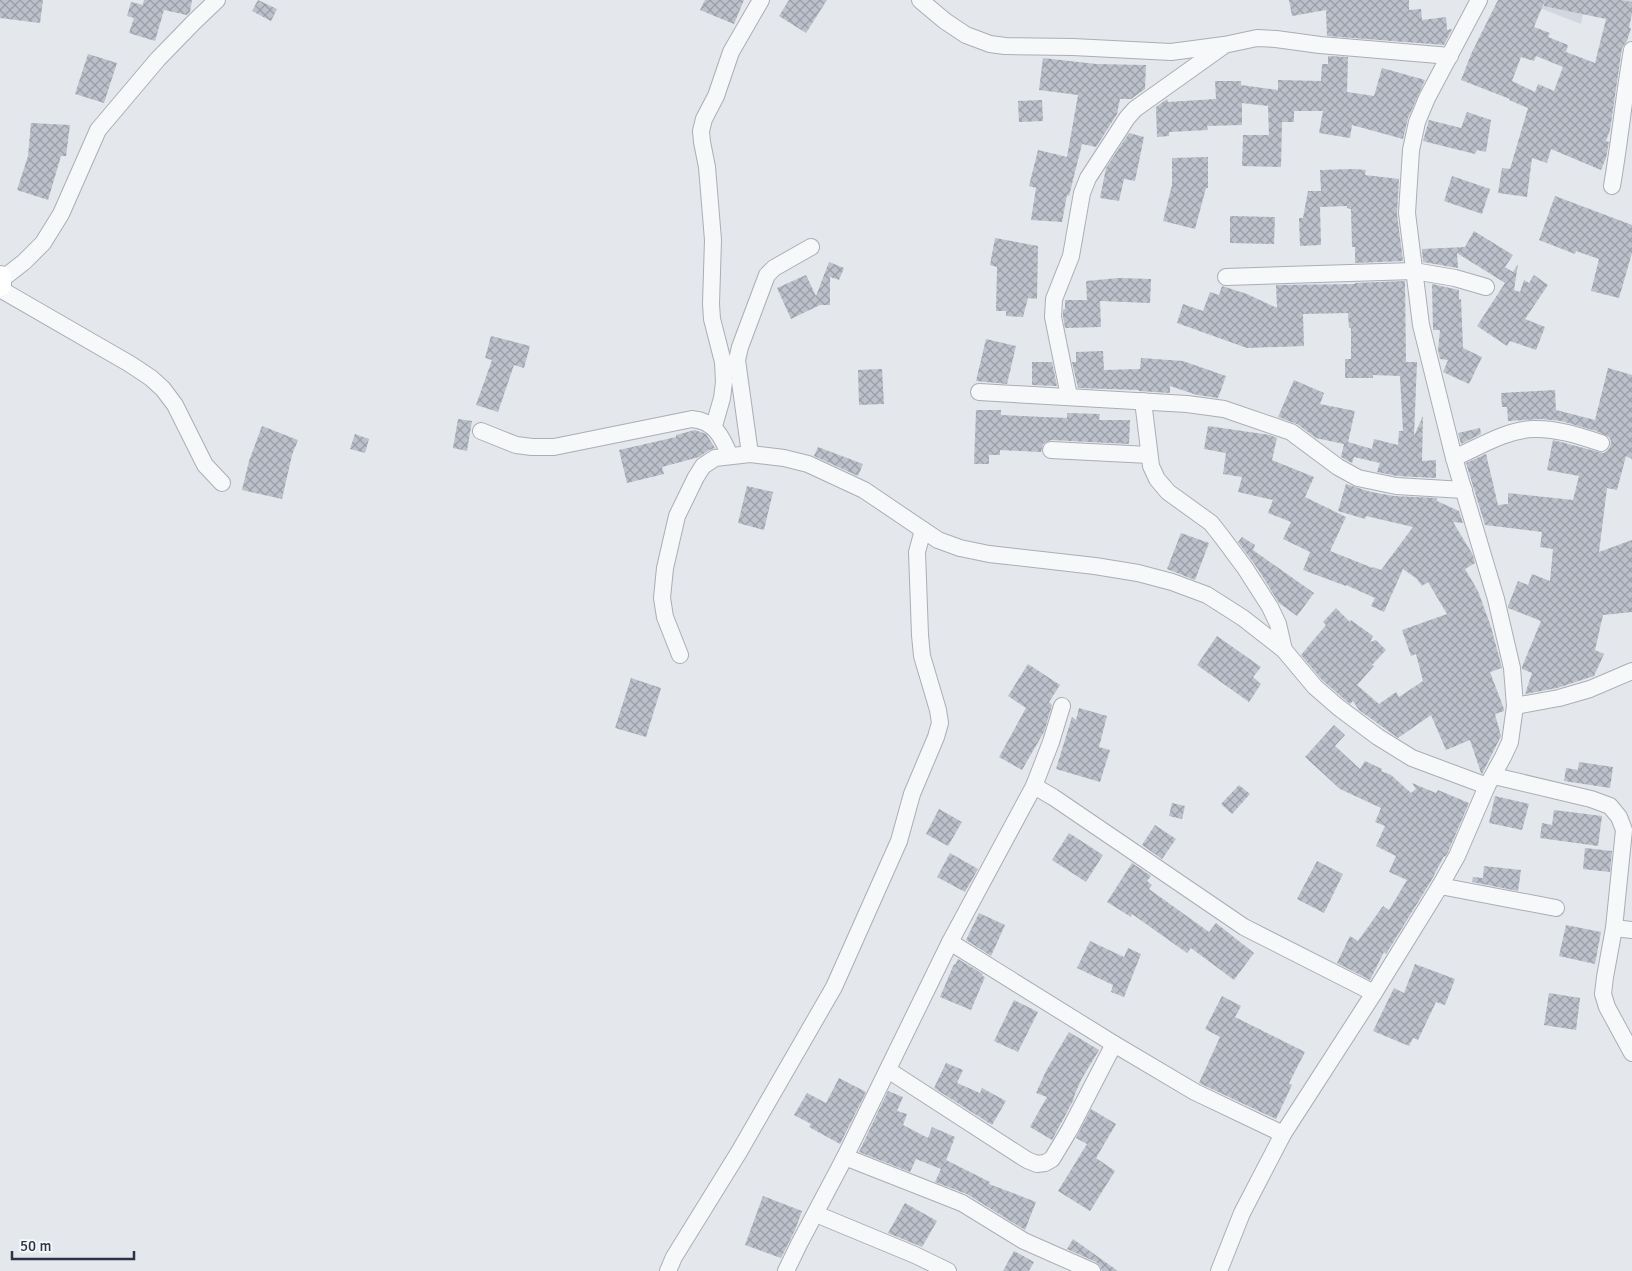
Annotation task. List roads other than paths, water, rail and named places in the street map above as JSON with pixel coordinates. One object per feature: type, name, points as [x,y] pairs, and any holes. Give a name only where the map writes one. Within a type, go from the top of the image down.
[{"type":"street","points":[[217,0],[158,59],[98,130],[61,214],[42,243],[0,283],[151,378],[163,389],[175,405],[205,465],[222,483]]},
{"type":"street","points":[[714,426],[722,398],[724,382],[723,362],[712,319],[714,240],[702,131],[704,119],[716,96],[731,52],[761,0]]},
{"type":"street","points":[[920,0],[945,21],[966,35],[990,44],[1005,46],[1171,52],[1224,45],[1256,38],[1450,56]]},
{"type":"street","points":[[1219,1271],[1242,1213],[1283,1134],[1440,886],[1457,856],[1490,781],[1510,742],[1515,706],[1512,668],[1496,599],[1454,458],[1421,325],[1407,213],[1411,150],[1417,122],[1427,98],[1479,0]]},
{"type":"street","points":[[1069,396],[1054,317],[1054,299],[1071,256],[1082,193],[1088,178],[1135,108],[1224,45]]},
{"type":"street","points":[[1612,186],[1619,147],[1624,93],[1632,50]]},
{"type":"street","points":[[750,454],[737,360],[740,346],[767,275],[774,268],[811,247]]},
{"type":"street","points":[[1226,277],[1414,271],[1454,278],[1486,287]]},
{"type":"street","points":[[979,392],[1187,404],[1224,409],[1291,432],[1338,467],[1365,480],[1396,486],[1464,490]]},
{"type":"street","points":[[1143,402],[1149,455],[1151,466],[1157,479],[1168,492],[1211,524],[1245,568],[1278,624],[1284,650]]},
{"type":"street","points":[[481,431],[516,445],[554,447],[692,419],[714,426],[722,437],[730,456]]},
{"type":"street","points":[[1454,458],[1510,433],[1534,429],[1568,432],[1601,443]]},
{"type":"street","points":[[1051,450],[1149,455]]},
{"type":"street","points":[[680,656],[665,617],[662,598],[665,568],[672,532],[677,516],[703,466],[716,458],[730,456],[750,454],[784,458],[808,464],[864,490],[938,540],[960,548],[989,554],[1103,567],[1138,573],[1172,582],[1206,595],[1243,618],[1284,650],[1315,687],[1338,707],[1378,737],[1412,758],[1490,781],[1591,799],[1610,806],[1628,829],[1614,928],[1604,977],[1603,994],[1607,1007],[1632,1053]]},
{"type":"street","points":[[668,1271],[674,1257],[739,1152],[834,986],[899,841],[912,794],[936,737],[940,723],[938,710],[922,656],[920,635],[917,552],[923,530]]},
{"type":"street","points":[[1515,706],[1575,694],[1632,671]]},
{"type":"street","points":[[786,1271],[845,1157],[950,942],[1034,786],[1051,742],[1062,706]]},
{"type":"street","points":[[1034,786],[1244,927],[1374,993]]},
{"type":"street","points":[[1440,886],[1556,908]]},
{"type":"street","points":[[1614,928],[1632,930]]},
{"type":"street","points":[[950,942],[1195,1092],[1283,1134]]},
{"type":"street","points":[[888,1070],[1027,1160],[1037,1164],[1045,1163],[1052,1159],[1070,1129],[1114,1044]]},
{"type":"street","points":[[845,1157],[962,1204],[1024,1240],[1092,1271]]},
{"type":"street","points":[[816,1214],[915,1255],[948,1271]]}]
